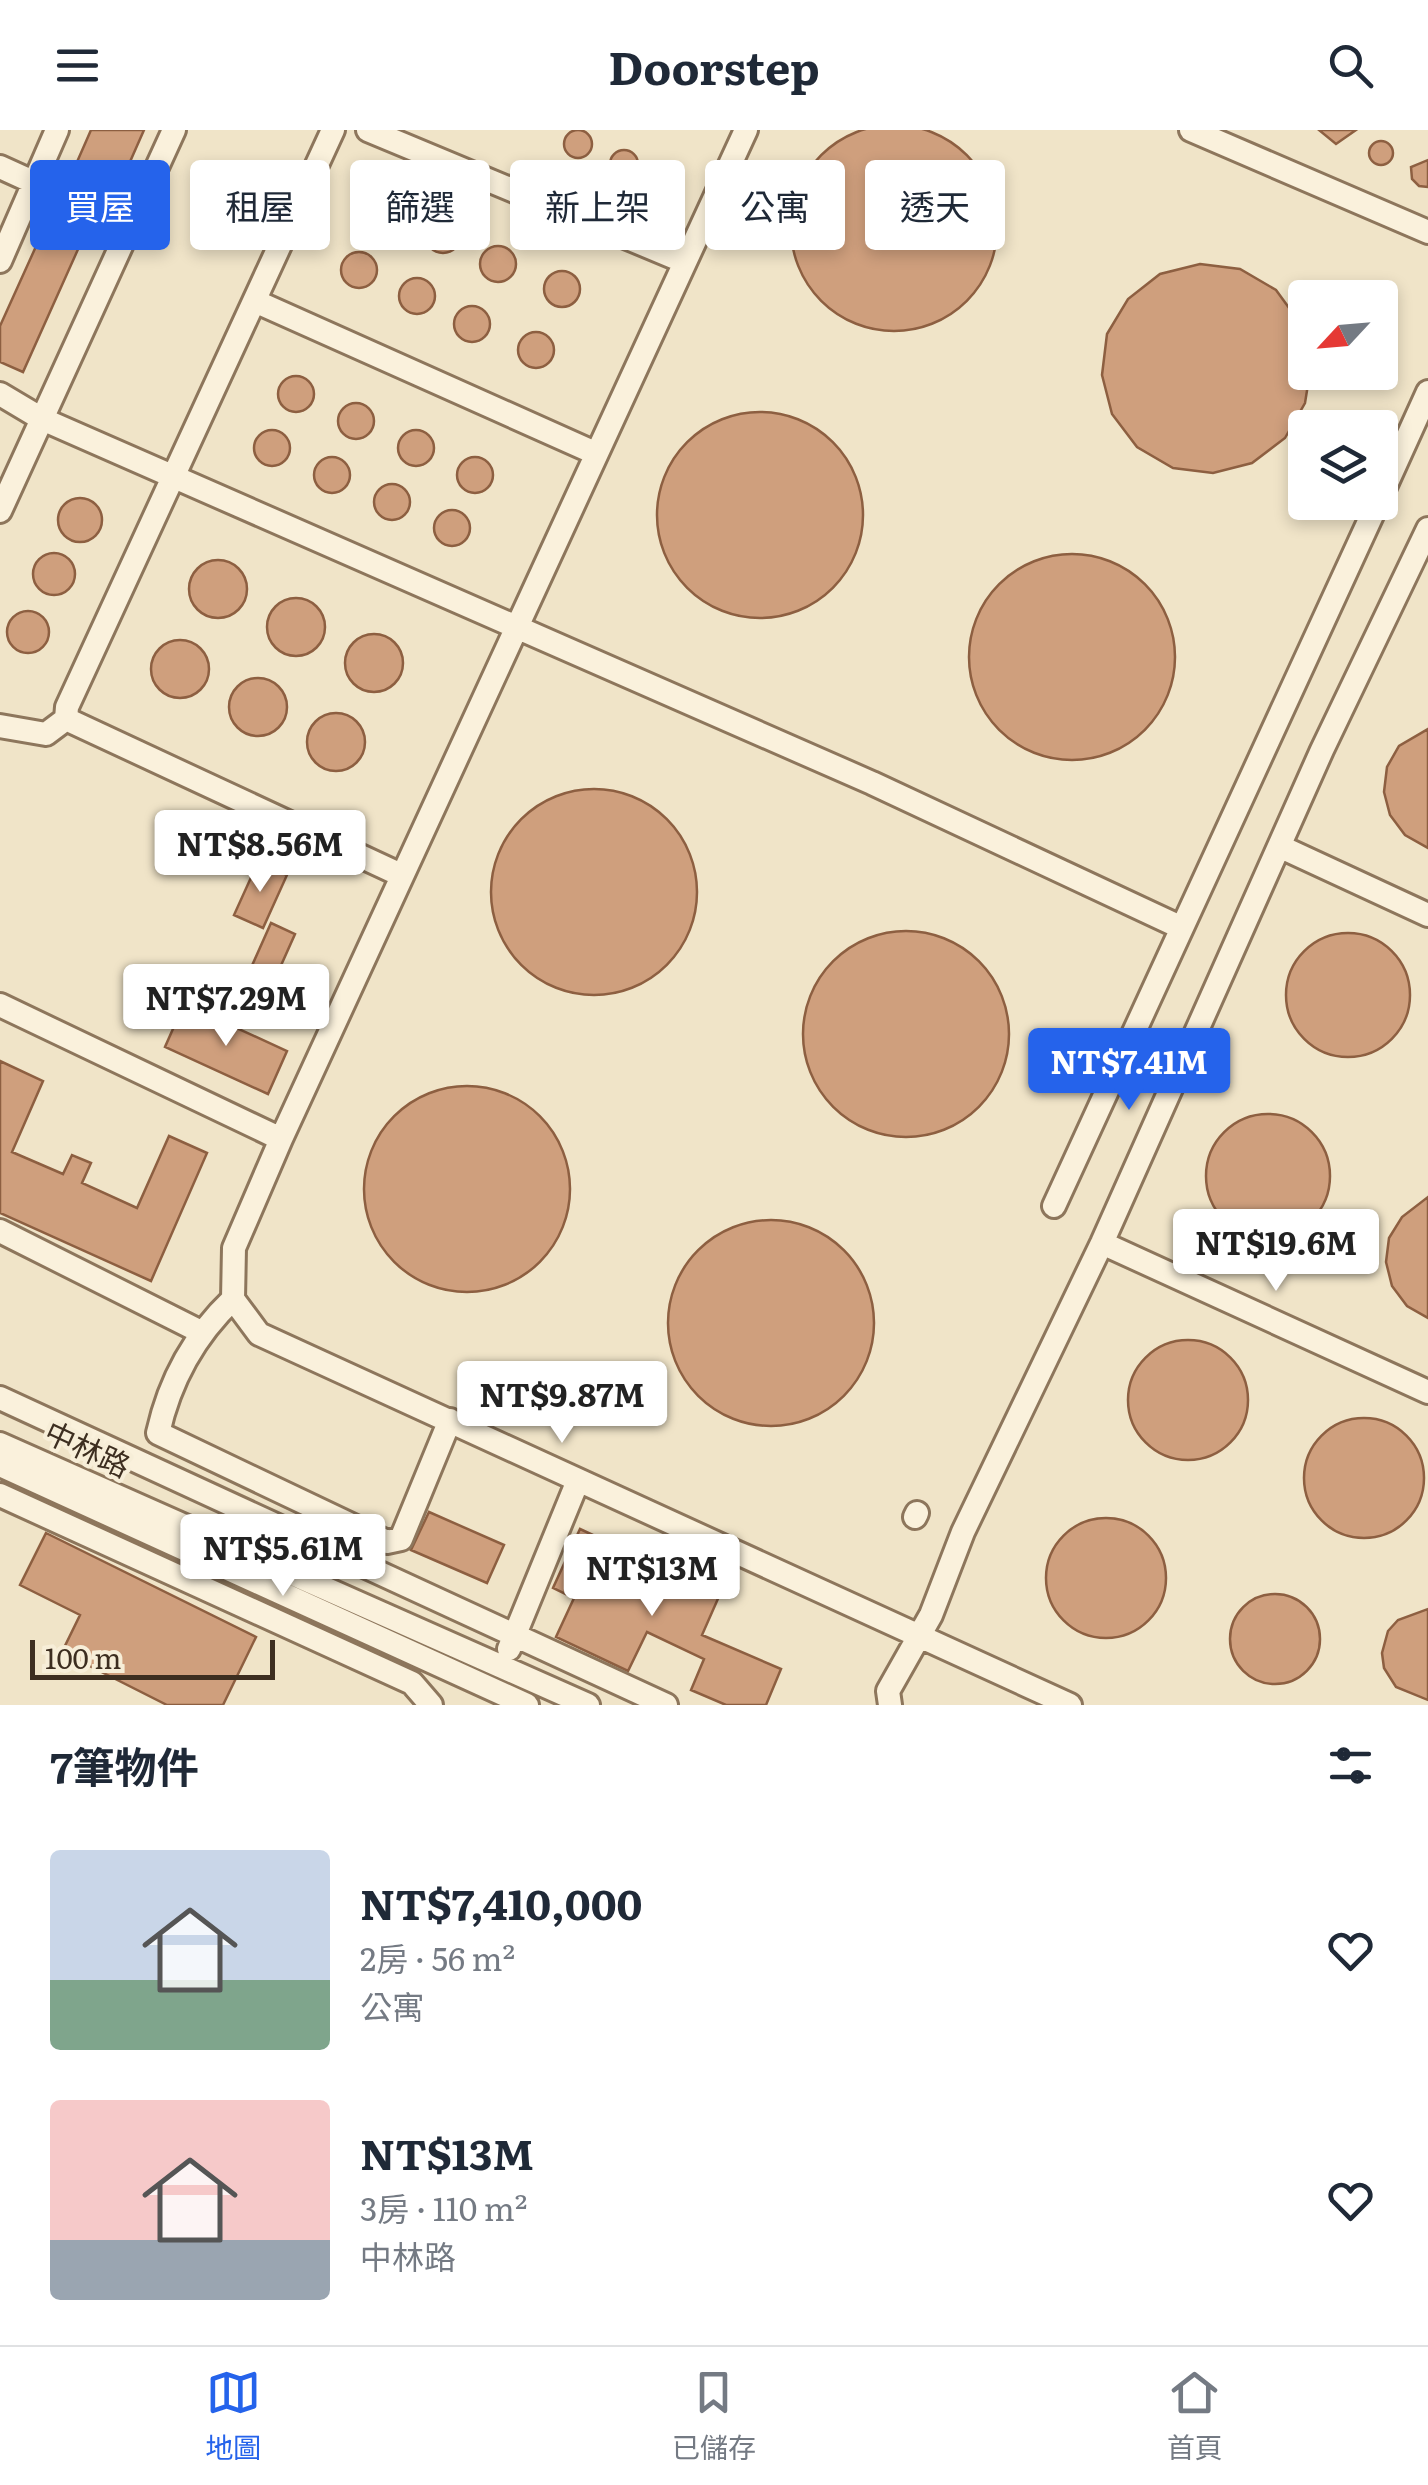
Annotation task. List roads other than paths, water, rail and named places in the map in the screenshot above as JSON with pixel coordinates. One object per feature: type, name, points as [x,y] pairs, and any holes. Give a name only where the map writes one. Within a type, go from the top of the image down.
[{"type":"street","points":[[43,160],[57,130]]},
{"type":"street","points":[[0,511],[174,130]]},
{"type":"street","points":[[66,720],[67,707],[334,130]]},
{"type":"street","points":[[368,130],[683,261]]},
{"type":"street","points":[[746,130],[594,452],[281,1139],[234,1248],[234,1299],[259,1334],[450,1420],[577,1483],[1070,1705]]},
{"type":"street","points":[[1191,130],[1428,232]]},
{"type":"street","points":[[0,167],[30,181]]},
{"type":"street","points":[[0,261],[30,189]]},
{"type":"street","points":[[257,302],[594,452]]},
{"type":"street","points":[[1398,458],[1428,392]]},
{"type":"street","points":[[0,394],[42,418],[872,783],[1180,928]]},
{"type":"street","points":[[1054,1206],[1370,520]]},
{"type":"street","points":[[890,1705],[888,1691],[931,1615],[963,1532],[1102,1243],[1428,529]]},
{"type":"street","points":[[0,726],[46,734],[66,720]]},
{"type":"street","points":[[66,720],[401,876]]},
{"type":"street","points":[[1281,847],[1428,915]]},
{"type":"street","points":[[0,1005],[281,1139]]},
{"type":"street","points":[[0,1232],[199,1331]]},
{"type":"street","points":[[1102,1243],[1428,1392]]},
{"type":"street","points":[[234,1299],[199,1331],[164,1408],[158,1433],[387,1542],[400,1539],[450,1420]]},
{"type":"street","points":[[0,1398],[509,1652],[666,1705]]},
{"type":"street","points":[[0,1411],[628,1705]]},
{"type":"street","name":"中林路","points":[[0,1444],[509,1652],[588,1705]]},
{"type":"street","points":[[0,1465],[493,1698],[527,1705]]},
{"type":"street","points":[[493,1698],[577,1483]]},
{"type":"street","points":[[0,1495],[412,1683],[431,1705]]}]
